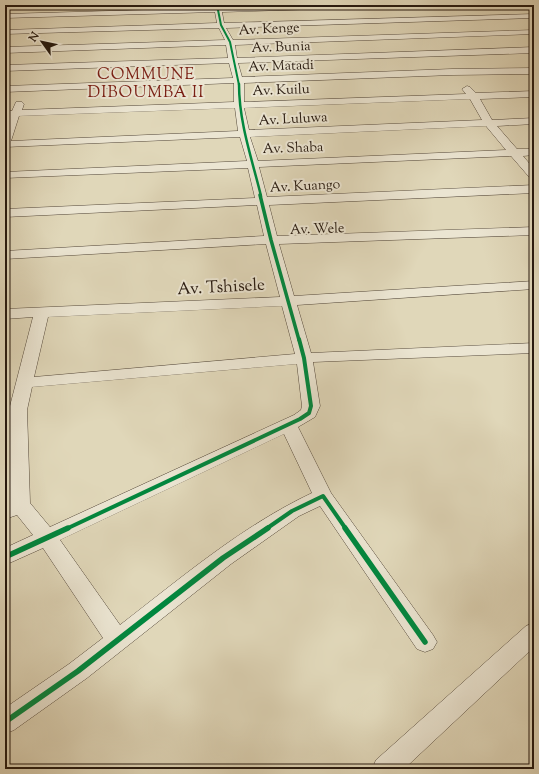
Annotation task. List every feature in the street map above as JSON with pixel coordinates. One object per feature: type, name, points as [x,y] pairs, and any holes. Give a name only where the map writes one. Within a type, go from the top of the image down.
[{"type":"street","points":[[5,143],[10,114],[29,78],[39,49],[41,30],[49,5]]},
{"type":"street","points":[[5,16],[218,8],[378,5]]},
{"type":"street","points":[[5,557],[309,413],[311,406],[304,358],[271,240],[253,164],[244,134],[239,105],[239,81],[232,60],[230,42],[221,25],[218,8]]},
{"type":"street","points":[[503,9],[534,33]]},
{"type":"street","points":[[393,10],[420,36],[433,54],[452,72],[473,96],[489,123],[534,176]]},
{"type":"street","points":[[5,32],[534,16]]},
{"type":"street","name":"Av. Kenge","points":[[5,50],[534,33]]},
{"type":"street","name":"Av. Bunia","points":[[5,68],[29,78],[232,60],[534,50]]},
{"type":"street","name":"Av. Matadi","points":[[5,89],[29,78],[239,81],[452,72],[534,71]]},
{"type":"street","name":"Av. Kuilu","points":[[10,114],[534,94]]},
{"type":"street","name":"Av. Luluwa","points":[[5,143],[534,121]]},
{"type":"street","name":"Av. Shaba","points":[[5,175],[534,152]]},
{"type":"street","name":"Av. Kuango","points":[[5,213],[534,189]]},
{"type":"street","name":"Av. Wele","points":[[5,255],[271,240],[534,231]]},
{"type":"street","name":"Av. Tshisele","points":[[5,314],[289,301],[534,285]]},
{"type":"street","points":[[42,312],[18,410],[13,509],[47,537],[117,640]]},
{"type":"street","points":[[24,383],[304,358],[534,348]]},
{"type":"street","points":[[288,424],[323,496],[425,642]]},
{"type":"street","points":[[5,722],[78,671],[223,558],[292,511],[323,496]]},
{"type":"street","points":[[385,769],[534,633]]},
{"type":"cycle path","points":[[5,557],[300,419],[309,413],[311,406],[304,358],[271,240],[253,164],[244,134],[239,105],[239,81],[230,42],[221,25],[217,5]]},
{"type":"cycle path","points":[[5,722],[78,671],[223,558],[292,511],[323,496],[425,642]]},
{"type":"district","name":"COMMUNE DIBOUMBA II","points":[[146,82]]}]
